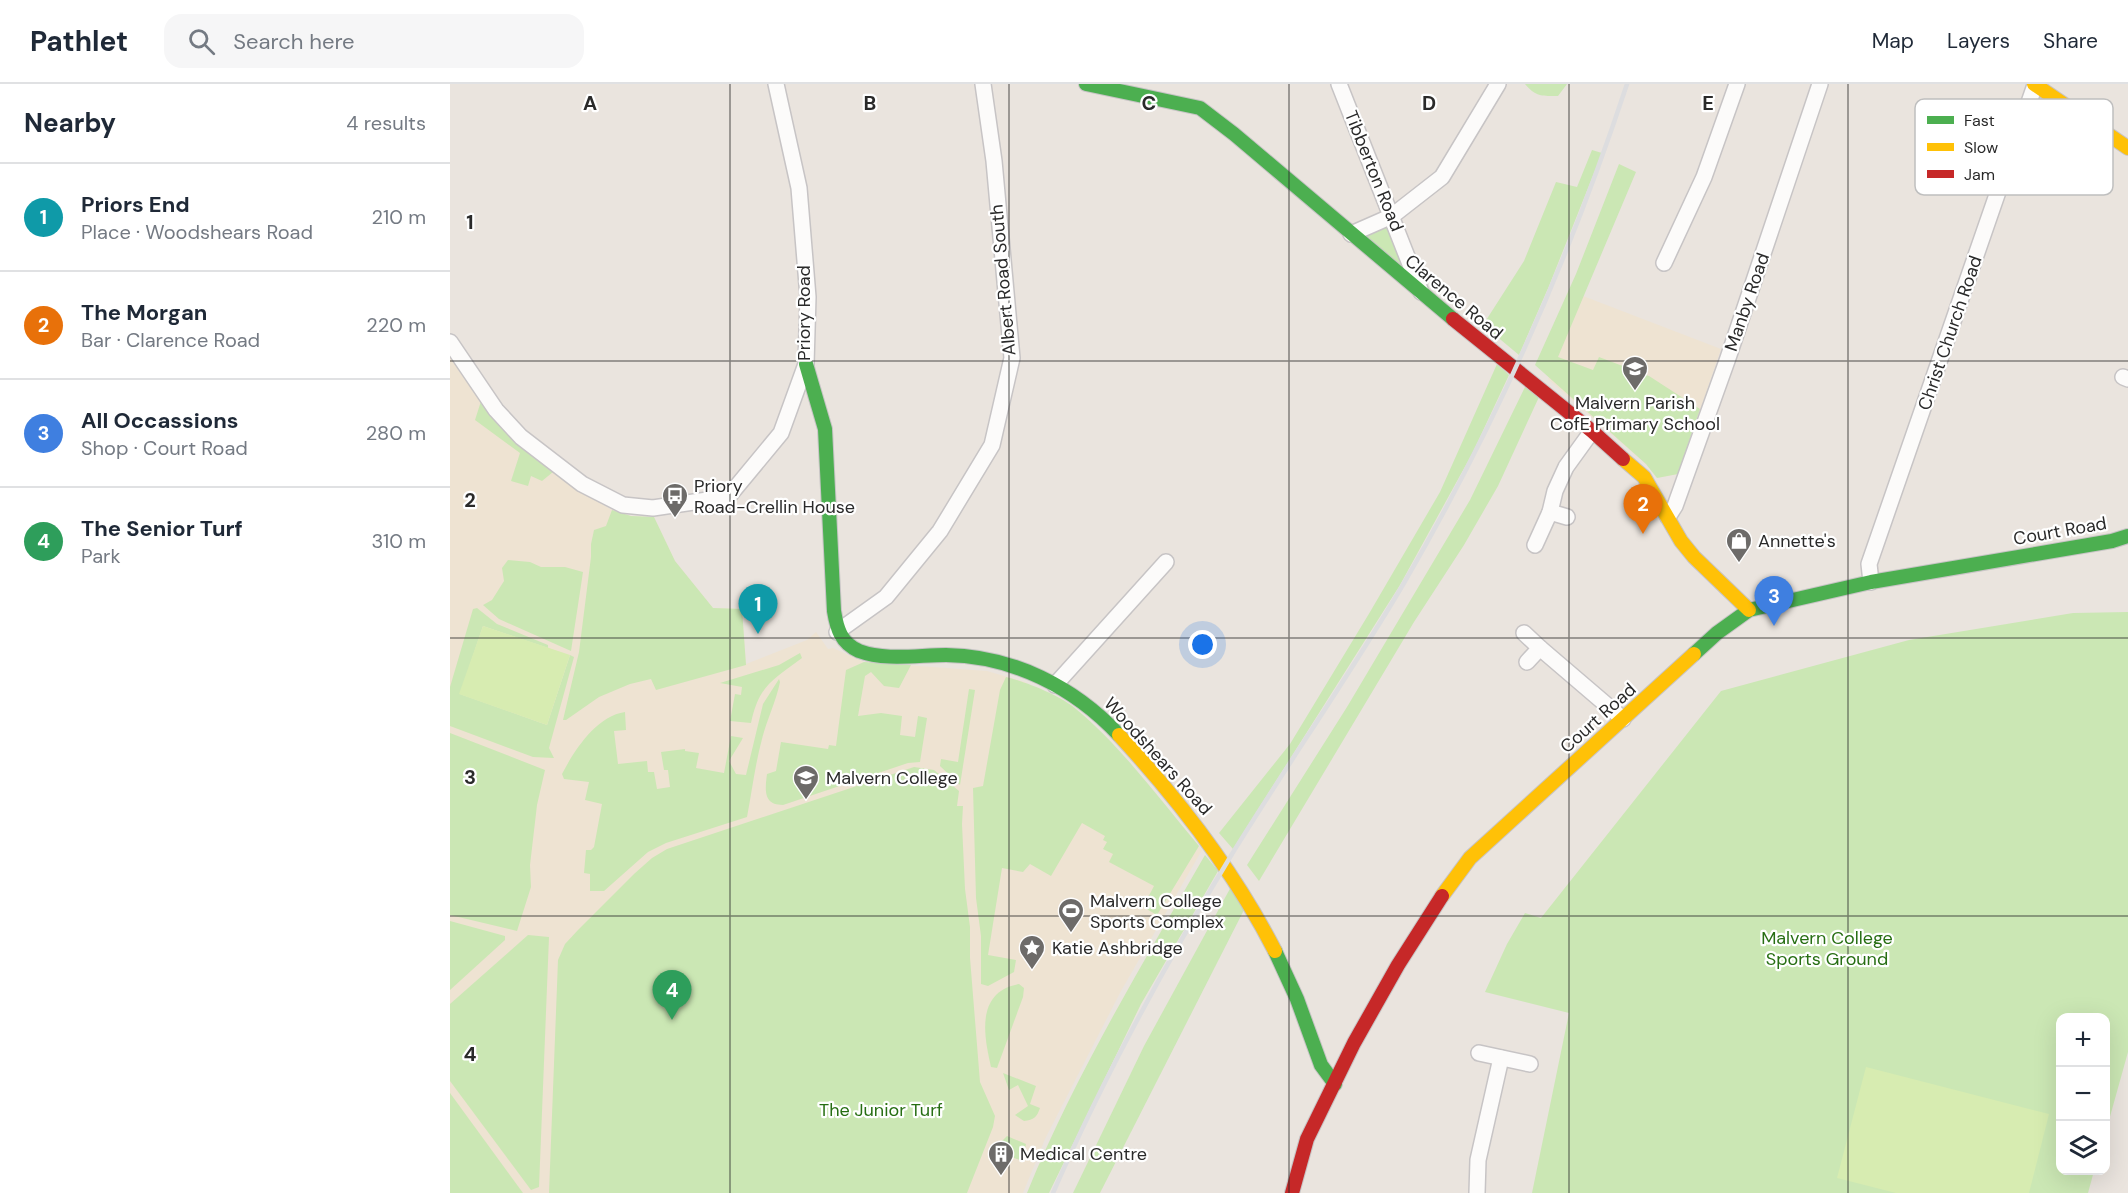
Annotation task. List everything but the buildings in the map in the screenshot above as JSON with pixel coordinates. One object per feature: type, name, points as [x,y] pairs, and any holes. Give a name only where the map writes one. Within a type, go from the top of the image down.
[{"type":"street","name":"Priory Road","points":[[450,342],[496,410],[524,440],[582,484],[623,505],[653,507],[728,497],[781,433],[806,364],[808,297],[799,188],[776,84]]},
{"type":"street","name":"Albert Road South","points":[[837,632],[886,597],[940,531],[992,445],[1012,358],[994,161],[983,84]]},
{"type":"street","name":"Clarence Road","points":[[1086,84],[1200,108],[1503,361],[1592,431],[1644,477],[1681,541],[1694,557],[1749,610]]},
{"type":"street","name":"Tibberton Road","points":[[1339,84],[1421,292]]},
{"type":"street","points":[[1351,234],[1392,216],[1442,177],[1498,84]]},
{"type":"street","points":[[1664,263],[1704,177],[1737,84]]},
{"type":"street","name":"Manby Road","points":[[1668,517],[1675,506],[1711,410],[1820,84]]},
{"type":"street","points":[[2035,84],[2057,99]]},
{"type":"street","name":"Christ Church Road","points":[[2030,99],[2035,84]]},
{"type":"street","points":[[2113,138],[2128,148]]},
{"type":"street","name":"Christ Church Road","points":[[1871,582],[1869,564],[1997,195]]},
{"type":"street","points":[[806,364],[825,429],[837,632]]},
{"type":"street","points":[[1535,545],[1566,467],[1592,431]]},
{"type":"street","points":[[1550,512],[1567,517]]},
{"type":"street","name":"Court Road","points":[[1292,1193],[1307,1139],[1354,1043],[1428,916],[1470,858],[1717,633],[1749,610],[1779,602],[1871,582],[2112,541],[2128,536]]},
{"type":"street","points":[[1055,686],[1166,562]]},
{"type":"street","name":"Woodshears Road","points":[[837,632],[850,646],[870,654],[951,655],[1005,664],[1055,686],[1087,704],[1130,747],[1172,795],[1238,881],[1284,968],[1322,1068],[1335,1084]]},
{"type":"street","points":[[1524,633],[1623,718]]},
{"type":"street","points":[[1527,662],[1540,648]]},
{"type":"street","points":[[1479,1053],[1530,1064]]},
{"type":"street","points":[[1477,1193],[1478,1160],[1501,1058]]},
{"type":"shaded area","name":"Malvern Parish CofE Primary School","points":[[1583,296],[1721,349],[1678,474],[1657,478],[1646,464],[1548,379]]},
{"type":"shaded area","name":"Malvern College","points":[[450,354],[527,451],[570,485],[612,510],[631,516],[654,517],[675,561],[713,608],[742,609],[746,664],[807,640],[816,632],[828,649],[833,648],[864,662],[987,671],[1025,682],[1123,756],[1202,850],[1121,991],[1045,1139],[1023,1193],[450,1193]]},
{"type":"green space","points":[[1525,84],[1567,84],[1558,96],[1543,96],[1536,94]]},
{"type":"green space","points":[[1592,150],[1602,153],[1519,355],[1483,325],[1524,261],[1556,182],[1577,187]]},
{"type":"green space","points":[[1619,164],[1636,172],[1558,357],[1593,370],[1599,357],[1649,376],[1700,409],[1678,474],[1657,478],[1646,464],[1535,365],[1576,274]]},
{"type":"green space","points":[[1388,225],[1402,267],[1362,236]]},
{"type":"green space","points":[[1497,364],[1509,375],[1473,452],[1400,585],[1233,849],[1219,833],[1290,744],[1370,612],[1440,492]]},
{"type":"green space","points":[[1525,387],[1539,397],[1498,486],[1259,881],[1247,865],[1347,707],[1470,500]]},
{"type":"green space","points":[[482,398],[527,451],[553,472],[542,481],[531,476],[528,486],[511,481],[520,453],[475,420]]},
{"type":"green space","points":[[612,510],[631,516],[654,517],[675,561],[713,608],[742,609],[746,665],[656,690],[651,679],[630,684],[599,697],[563,720],[579,652],[594,530],[606,526]]},
{"type":"green space","points":[[508,560],[530,562],[541,567],[565,567],[583,572],[571,651],[499,619],[483,605],[492,600],[504,581],[502,568]]},
{"type":"green space","points":[[477,608],[497,624],[548,645],[548,648],[483,626],[460,694],[547,725],[570,655],[574,657],[549,748],[554,758],[533,757],[450,726],[450,687],[473,609]]},
{"type":"green space","name":"Malvern College Sports Ground","points":[[2128,612],[2128,1052],[2110,1117],[2110,1013],[2056,1013],[2056,1175],[2093,1175],[2088,1193],[1532,1193],[1569,1013],[1485,992],[1507,944],[1525,913],[1541,918],[1721,691],[1909,640],[2073,613]]},
{"type":"green space","points":[[483,626],[570,655],[547,725],[459,694]]},
{"type":"green space","points":[[800,653],[802,658],[775,678],[763,692],[754,710],[751,723],[730,721],[735,694],[741,695],[742,687],[720,683],[779,665]]},
{"type":"green space","points":[[864,662],[911,665],[899,688],[884,686],[871,672],[865,676],[858,716],[881,713],[902,716],[900,735],[915,737],[918,716],[927,718],[920,762],[908,763],[783,805],[772,802],[766,791],[767,774],[776,771],[781,742],[828,749],[829,745],[836,746],[846,670]]},
{"type":"green space","points":[[1006,677],[1043,690],[1076,709],[1110,740],[1199,846],[1157,915],[1143,907],[1154,886],[1109,862],[1113,854],[1103,849],[1107,842],[1103,840],[1105,836],[1082,823],[1051,876],[1030,864],[1023,872],[1002,868],[988,955],[1016,960],[1014,972],[988,986],[981,984],[981,936],[976,898],[973,788],[983,786],[1000,690]]},
{"type":"green space","points":[[779,679],[755,768],[747,817],[666,843],[648,852],[604,891],[590,891],[590,874],[584,873],[586,850],[594,847],[602,804],[585,800],[589,782],[564,779],[562,774],[573,755],[595,727],[614,715],[625,712],[626,730],[614,731],[618,764],[647,761],[648,772],[654,772],[657,789],[670,787],[668,770],[664,770],[661,752],[685,749],[685,751],[699,753],[696,768],[724,773],[731,736],[743,738],[729,761],[736,774],[746,775],[763,704]]},
{"type":"green space","points":[[969,689],[975,690],[960,785],[940,766],[941,759],[958,762]]},
{"type":"green space","points":[[450,733],[545,770],[537,805],[530,865],[531,887],[517,931],[450,915]]},
{"type":"green space","name":"The Junior Turf","points":[[914,767],[934,770],[959,791],[957,806],[963,806],[965,889],[970,927],[970,958],[980,1082],[995,1116],[993,1127],[967,1193],[549,1193],[558,960],[565,944],[634,874],[652,858],[667,849]]},
{"type":"green space","points":[[1205,855],[1218,871],[1141,1004],[1049,1193],[1027,1193],[1088,1063]]},
{"type":"green space","points":[[1232,885],[1246,906],[1100,1193],[1073,1193],[1144,1046]]},
{"type":"green space","points":[[450,921],[505,936],[505,940],[450,990]]},
{"type":"green space","points":[[528,935],[549,937],[539,1187],[531,1190],[450,1081],[450,1004]]},
{"type":"green space","points":[[1019,984],[1024,988],[1023,997],[997,1068],[991,1067],[985,1029],[989,1006],[995,996]]},
{"type":"green space","points":[[1866,1067],[2049,1114],[2029,1193],[1896,1193],[1837,1178]]},
{"type":"green space","points":[[1003,1073],[1036,1086],[1030,1104],[1040,1108],[1035,1117],[1024,1121],[1015,1115],[1028,1106],[1018,1085],[1009,1090]]},
{"type":"green space","points":[[450,1093],[523,1193],[450,1193]]},
{"type":"green space","points":[[1007,1136],[1026,1144],[1022,1161],[997,1151]]},
{"type":"railway","points":[[1053,1193],[1093,1106],[1183,936],[1253,820],[1404,583],[1470,463],[1556,276],[1605,149],[1627,84]]},
{"type":"traffic: fast","points":[[1086,84],[1200,108],[1234,134],[1453,319]]},
{"type":"traffic: fast","points":[[806,364],[825,429],[834,611],[838,629],[844,640],[859,651],[880,656],[971,657],[1018,668],[1041,677],[1082,702],[1119,735]]},
{"type":"traffic: fast","points":[[1694,654],[1717,633],[1749,610],[1871,582],[2112,541],[2128,536]]},
{"type":"traffic: fast","points":[[1275,951],[1297,999],[1321,1065],[1335,1084]]},
{"type":"traffic: slow","points":[[2034,84],[2056,99]]},
{"type":"traffic: slow","points":[[2113,138],[2128,148]]},
{"type":"traffic: slow","points":[[1623,459],[1644,477],[1681,541],[1694,557],[1749,610]]},
{"type":"traffic: slow","points":[[1442,896],[1470,858],[1694,654]]},
{"type":"traffic: slow","points":[[1119,735],[1163,785],[1224,865],[1275,951]]},
{"type":"traffic: jam","points":[[1453,319],[1592,431],[1623,459]]},
{"type":"traffic: jam","points":[[1292,1193],[1307,1139],[1354,1043],[1398,965],[1442,896]]},
{"type":"place","name":"Malvern Parish CofE Primary School","points":[[1635,392]]},
{"type":"place","name":"Priory Road-Crellin House","points":[[675,519]]},
{"type":"place","name":"The Morgan","points":[[1643,534]]},
{"type":"place","name":"Annette's","points":[[1739,564]]},
{"type":"place","name":"All Occassions","points":[[1774,626]]},
{"type":"place","name":"Priors End","points":[[758,634]]},
{"type":"place","name":"Malvern College","points":[[806,801]]},
{"type":"place","name":"Malvern College Sports Complex","points":[[1071,934]]},
{"type":"place","name":"Katie Ashbridge","points":[[1032,971]]},
{"type":"place","name":"The Senior Turf","points":[[672,1020]]},
{"type":"place","name":"Medical Centre","points":[[1001,1177]]}]
